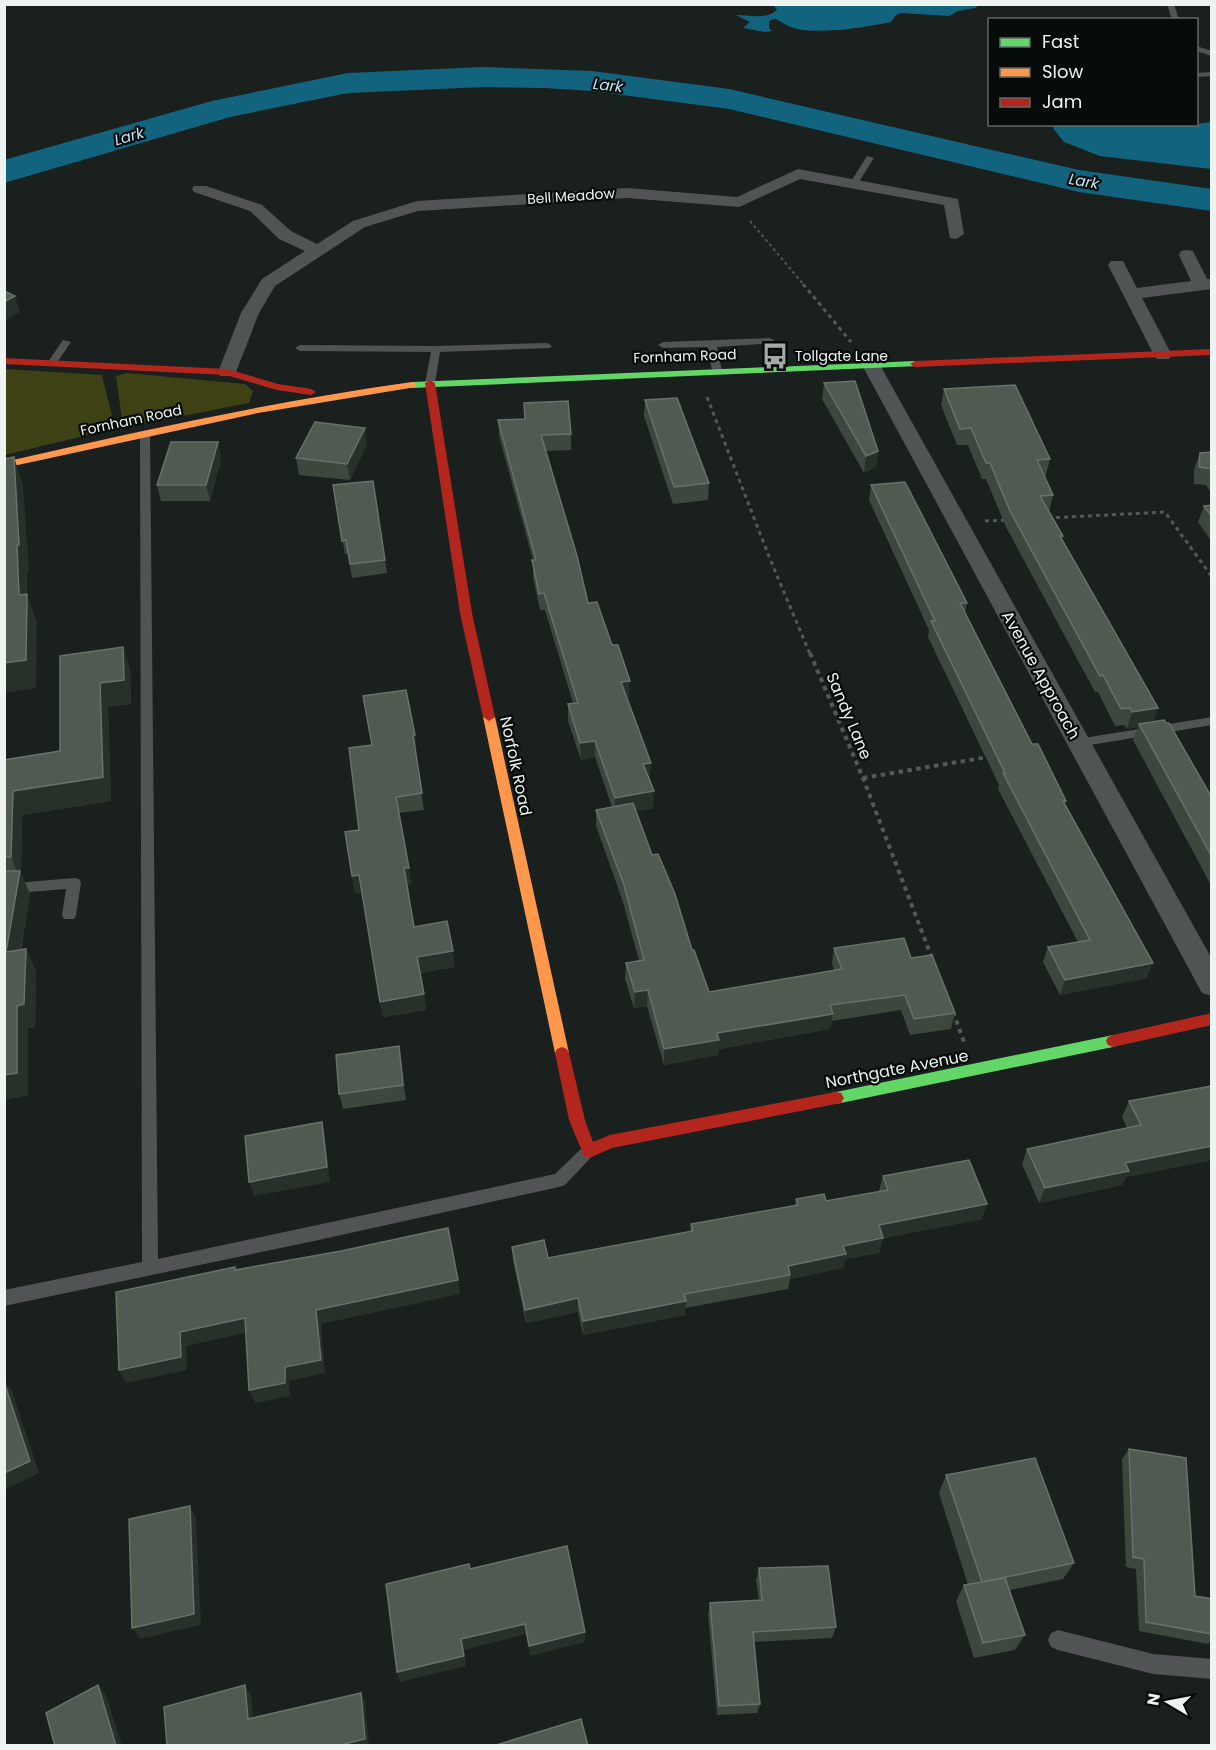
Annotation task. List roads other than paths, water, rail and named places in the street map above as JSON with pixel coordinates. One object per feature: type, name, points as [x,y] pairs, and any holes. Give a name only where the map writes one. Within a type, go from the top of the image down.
[{"type":"main road","name":"Fornham Road","points":[[4,465],[145,433],[340,394],[430,383],[1212,352]]},
{"type":"main road","name":"Fornham Road","points":[[4,361],[53,362],[194,372],[226,380],[340,394]]},
{"type":"main road","name":"Norfolk Road","points":[[430,383],[466,613],[577,1120],[589,1151]]},
{"type":"main road","points":[[245,399],[265,409]]},
{"type":"main road","name":"Northgate Avenue","points":[[589,1151],[610,1142],[975,1071],[1212,1019]]},
{"type":"street","name":"Bell Meadow","points":[[226,380],[259,294],[268,283],[358,224],[417,206],[627,193],[739,202],[798,174],[952,202],[956,234]]},
{"type":"street","points":[[205,196],[256,208],[285,235],[316,250]]},
{"type":"street","points":[[1131,294],[1207,286],[1187,255]]},
{"type":"street","points":[[1117,265],[1163,355]]},
{"type":"street","name":"Avenue Approach","points":[[871,365],[1212,985]]},
{"type":"lane","points":[[1198,48],[1212,55]]},
{"type":"lane","points":[[854,183],[870,158]]},
{"type":"lane","points":[[663,345],[770,341]]},
{"type":"lane","points":[[53,362],[66,342]]},
{"type":"lane","points":[[712,344],[717,371]]},
{"type":"lane","points":[[300,348],[436,349],[547,346]]},
{"type":"lane","points":[[430,383],[436,349]]},
{"type":"lane","points":[[145,433],[150,1268]]},
{"type":"lane","points":[[1078,742],[1212,721]]},
{"type":"lane","points":[[4,890],[74,883],[69,915]]},
{"type":"lane","points":[[4,1298],[559,1180],[589,1151]]},
{"type":"lane","points":[[1058,1640],[1112,1655],[1191,1670],[1212,1669]]},
{"type":"water","points":[[771,4],[979,5],[949,16],[901,13],[896,15],[891,22],[841,30],[801,30],[774,19],[769,21],[769,28],[772,31],[743,28],[750,22],[736,15],[769,15],[777,9]]},
{"type":"water","points":[[1211,122],[1211,169],[1100,156],[1064,142],[1053,128],[1054,126],[1198,126],[1198,124]]},
{"type":"waterway","name":"Lark","points":[[4,172],[224,108],[348,83],[484,77],[545,78],[592,81],[729,99],[1079,181],[1212,200]]},
{"type":"place","name":"Tollgate Lane","points":[[775,356]]}]
